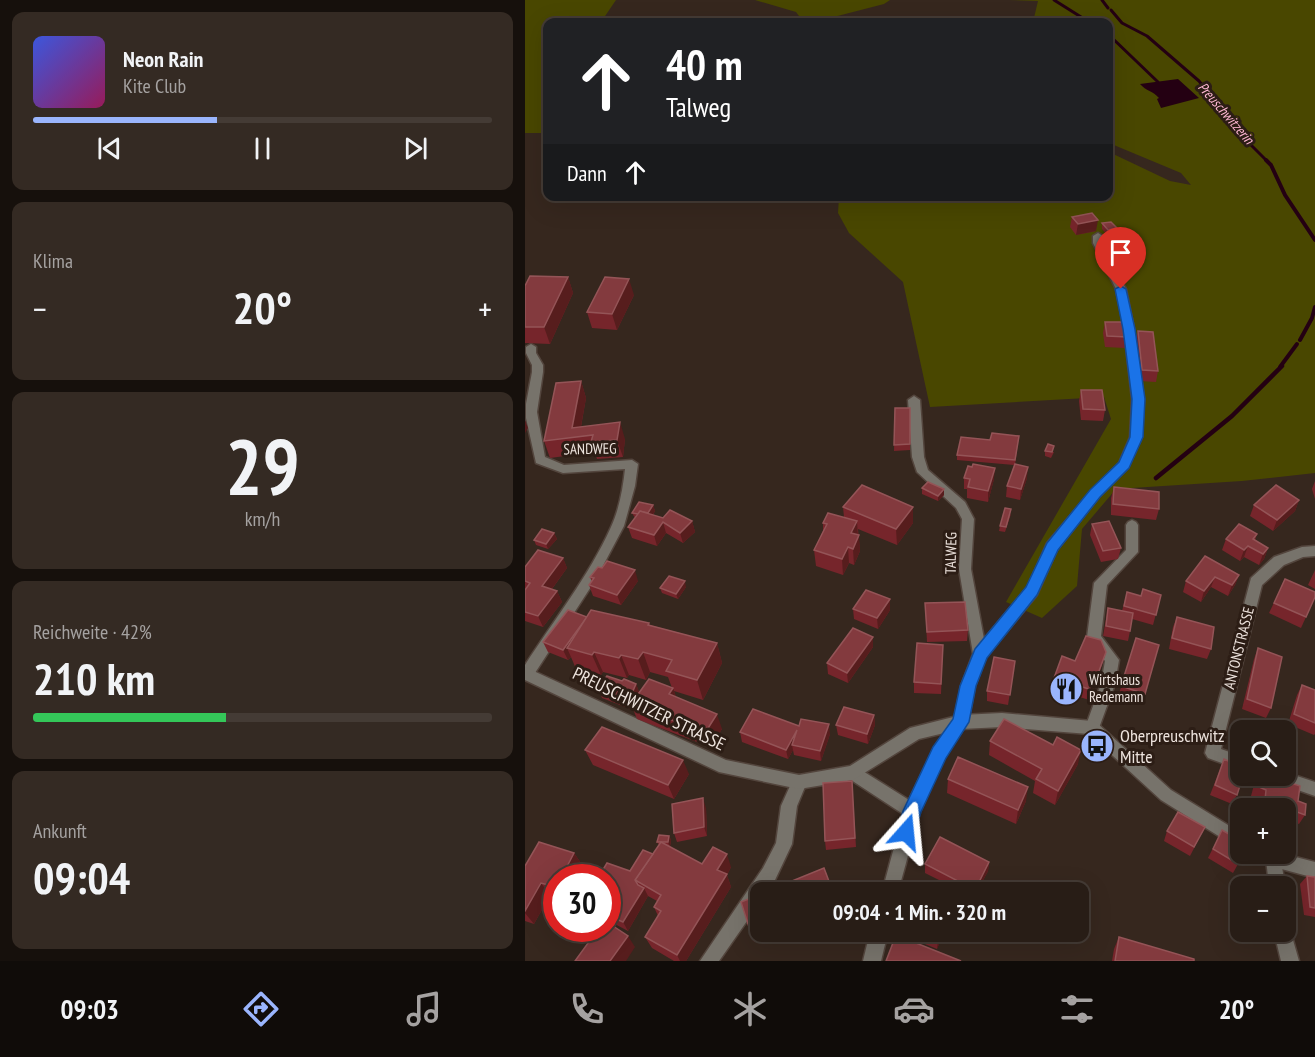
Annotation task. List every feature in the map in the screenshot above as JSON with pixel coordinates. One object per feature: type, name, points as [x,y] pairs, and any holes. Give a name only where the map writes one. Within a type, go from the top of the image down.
[{"type":"street","points":[[892,882],[912,811],[939,753],[961,722],[968,686],[980,654],[1032,591],[1052,547],[1095,494],[1124,465],[1136,437],[1138,399],[1129,329],[1121,289],[1098,243],[1098,236]]},
{"type":"street","name":"SANDWEG","points":[[527,672],[591,574],[618,526],[629,486],[632,464],[563,469],[540,460],[531,414],[532,390],[539,371],[537,358],[531,353],[531,347]]},
{"type":"street","name":"TALWEG","points":[[914,400],[918,457],[923,472],[961,505],[968,519],[965,569],[980,654]]},
{"type":"street","points":[[1132,525],[1131,552],[1101,583],[1094,637],[1112,660],[1108,684],[1092,728],[1166,795],[1230,835]]},
{"type":"street","name":"ANTONSTRASSE","points":[[1230,758],[1213,753],[1256,582],[1279,561],[1302,552],[1315,550]]},
{"type":"street","name":"PREUSCHWITZER STRASSE","points":[[527,672],[650,734],[724,767],[799,782],[853,773],[915,733],[961,722],[1002,720],[1092,728]]},
{"type":"street","points":[[853,773],[912,811]]},
{"type":"street","points":[[709,961],[769,874],[784,844],[789,806],[799,782]]},
{"type":"street","points":[[1296,782],[1315,789]]},
{"type":"street","points":[[1295,864],[1315,870]]},
{"type":"street","points":[[872,961],[877,942]]},
{"type":"street","points":[[1285,942],[1290,961]]},
{"type":"shaded area","points":[[525,0],[616,0],[604,18],[543,18],[543,133],[525,133]]},
{"type":"shaded area","points":[[755,0],[890,0],[884,4],[830,18],[800,18],[796,12]]},
{"type":"shaded area","points":[[1009,0],[1315,0],[1315,473],[1242,481],[1116,489],[1082,529],[1077,586],[1042,618],[1006,602],[1111,419],[1104,397],[930,407],[903,282],[849,233],[838,213],[839,201],[1113,201],[1113,154],[1170,181],[1191,185],[1181,173],[1113,145],[1113,18],[1034,18],[1038,1]]},
{"type":"shaded area","points":[[1178,79],[1199,98],[1161,108],[1157,99],[1159,98],[1140,84]]},
{"type":"building","points":[[1092,213],[1098,220],[1078,224],[1072,217]]},
{"type":"building","points":[[1111,222],[1117,228],[1108,230],[1102,223]]},
{"type":"building","points":[[530,276],[568,277],[544,327],[525,327],[525,286]]},
{"type":"building","points":[[605,277],[629,279],[612,314],[587,312]]},
{"type":"building","points":[[1105,322],[1125,322],[1127,337],[1107,336]]},
{"type":"building","points":[[1138,331],[1153,332],[1158,371],[1142,370]]},
{"type":"building","points":[[581,381],[572,428],[620,422],[617,440],[591,442],[593,435],[544,441],[556,383]]},
{"type":"building","points":[[1081,390],[1102,390],[1105,410],[1083,409]]},
{"type":"building","points":[[895,408],[910,408],[910,444],[894,445]]},
{"type":"building","points":[[992,433],[1019,436],[1015,460],[957,455],[961,437],[990,440]]},
{"type":"building","points":[[1048,444],[1054,446],[1052,452],[1045,451]]},
{"type":"building","points":[[973,464],[995,468],[988,491],[968,487],[970,479],[964,478],[968,466],[972,467]]},
{"type":"building","points":[[1015,464],[1028,467],[1021,489],[1007,486]]},
{"type":"building","points":[[928,482],[944,489],[938,496],[922,488]]},
{"type":"building","points":[[862,485],[913,507],[896,529],[843,507]]},
{"type":"building","points":[[1276,485],[1299,500],[1277,520],[1254,505]]},
{"type":"building","points":[[1114,487],[1159,492],[1159,509],[1113,504]]},
{"type":"building","points":[[639,502],[653,505],[648,513],[640,511],[638,514],[632,513]]},
{"type":"building","points":[[1005,508],[1011,509],[1006,527],[1000,526]]},
{"type":"building","points":[[670,510],[692,521],[680,533],[663,522],[654,535],[628,527],[640,511],[663,518]]},
{"type":"building","points":[[828,513],[857,521],[851,533],[859,535],[853,549],[848,547],[842,559],[814,550],[827,524],[823,523]]},
{"type":"building","points":[[1109,521],[1121,548],[1103,551],[1092,524]]},
{"type":"building","points":[[1239,524],[1257,534],[1253,539],[1268,548],[1263,554],[1248,546],[1244,550],[1226,539]]},
{"type":"building","points":[[542,529],[554,533],[546,544],[534,540]]},
{"type":"building","points":[[538,550],[563,558],[542,586],[557,591],[538,616],[525,612],[525,590],[530,583],[525,581],[525,567]]},
{"type":"building","points":[[1205,556],[1239,575],[1232,585],[1215,577],[1204,591],[1186,581]]},
{"type":"building","points":[[607,561],[635,570],[617,595],[589,585],[594,578],[590,577]]},
{"type":"building","points":[[669,576],[685,581],[676,594],[660,588]]},
{"type":"building","points":[[1285,579],[1315,592],[1306,617],[1274,603]]},
{"type":"building","points":[[1143,589],[1161,595],[1156,615],[1124,606],[1127,592],[1141,596]]},
{"type":"building","points":[[866,590],[890,599],[877,618],[853,609]]},
{"type":"building","points":[[965,602],[968,630],[927,632],[925,603]]},
{"type":"building","points":[[1108,608],[1133,613],[1130,631],[1106,626]]},
{"type":"building","points":[[568,610],[587,617],[563,650],[543,642]]},
{"type":"building","points":[[591,610],[649,623],[648,625],[717,643],[697,680],[666,671],[672,660],[643,652],[638,659],[621,655],[619,658],[594,652],[592,655],[567,648]]},
{"type":"building","points":[[1177,617],[1214,627],[1211,649],[1172,638]]},
{"type":"building","points":[[853,628],[873,637],[847,673],[827,663]]},
{"type":"building","points":[[1086,636],[1101,640],[1106,652],[1092,690],[1054,678],[1062,656],[1075,661]]},
{"type":"building","points":[[1136,638],[1159,645],[1145,694],[1121,686]]},
{"type":"building","points":[[917,643],[943,645],[941,684],[914,682]]},
{"type":"building","points":[[1258,648],[1282,657],[1271,708],[1247,699]]},
{"type":"building","points":[[994,657],[1015,661],[1010,695],[987,691]]},
{"type":"building","points":[[607,676],[636,684],[629,700],[598,688]]},
{"type":"building","points":[[649,679],[673,688],[669,694],[717,714],[705,733],[631,704]]},
{"type":"building","points":[[1302,685],[1315,690],[1315,723],[1294,714]]},
{"type":"building","points":[[844,707],[874,715],[867,734],[836,725]]},
{"type":"building","points":[[753,709],[799,726],[801,719],[829,724],[820,751],[792,745],[797,730],[786,750],[740,732]]},
{"type":"building","points":[[1004,719],[1053,745],[1057,737],[1081,750],[1058,791],[1036,779],[1042,769],[990,741]]},
{"type":"building","points":[[602,727],[683,760],[668,785],[585,750]]},
{"type":"building","points":[[958,757],[1028,787],[1018,810],[948,779]]},
{"type":"building","points":[[1224,759],[1230,762],[1230,786],[1240,786],[1237,795],[1215,785]]},
{"type":"building","points":[[852,781],[855,838],[825,841],[823,783]]},
{"type":"building","points":[[1257,786],[1300,786],[1298,801],[1306,804],[1305,815],[1296,812],[1296,798],[1265,798],[1266,790]]},
{"type":"building","points":[[703,798],[704,827],[674,833],[672,804]]},
{"type":"building","points":[[1178,812],[1205,827],[1194,847],[1167,831]]},
{"type":"building","points":[[1222,830],[1230,835],[1230,859],[1213,849]]},
{"type":"building","points":[[659,835],[669,836],[668,842],[657,842]]},
{"type":"building","points":[[940,837],[989,862],[979,882],[960,882],[925,864]]},
{"type":"building","points":[[539,842],[574,853],[568,864],[543,864],[543,884],[541,883],[525,911],[525,866]]},
{"type":"building","points":[[661,842],[702,864],[713,847],[727,854],[717,870],[727,874],[677,955],[645,937],[661,911],[654,907],[661,895],[635,880]]},
{"type":"building","points":[[643,850],[653,854],[635,880],[644,888],[623,922],[621,921],[621,868],[630,871]]},
{"type":"building","points":[[824,868],[829,882],[790,882]]},
{"type":"building","points":[[1307,876],[1315,877],[1315,908],[1310,907]]},
{"type":"building","points":[[750,898],[750,930],[741,902]]},
{"type":"building","points":[[621,931],[628,936],[610,961],[575,961],[589,942],[621,942]]},
{"type":"building","points":[[1119,937],[1194,959],[1194,961],[1115,961]]},
{"type":"building","points":[[893,942],[914,942],[961,961],[886,961]]},
{"type":"waterway","points":[[1054,0],[1083,18]]},
{"type":"waterway","name":"Preuschwitzerin","points":[[1102,0],[1108,8]]},
{"type":"waterway","name":"Preuschwitzerin","points":[[1111,10],[1122,23],[1147,36],[1199,81],[1244,138],[1271,165],[1285,195],[1315,240]]},
{"type":"waterway","points":[[1113,39],[1158,82]]},
{"type":"waterway","name":"Preuschwitzerin","points":[[1300,340],[1312,318],[1315,307]]},
{"type":"waterway","name":"Preuschwitzerin","points":[[1280,367],[1297,344]]},
{"type":"waterway","name":"Preuschwitzerin","points":[[1156,478],[1232,416],[1282,366]]},
{"type":"place","name":"Wirtshaus Redemann","points":[[1066,689]]},
{"type":"place","name":"Oberpreuschwitz Mitte","points":[[1097,746]]},
{"type":"route","points":[[906,832],[912,811],[939,753],[961,722],[968,686],[980,654],[1032,591],[1052,547],[1095,494],[1124,465],[1136,437],[1138,399],[1121,289]]}]
